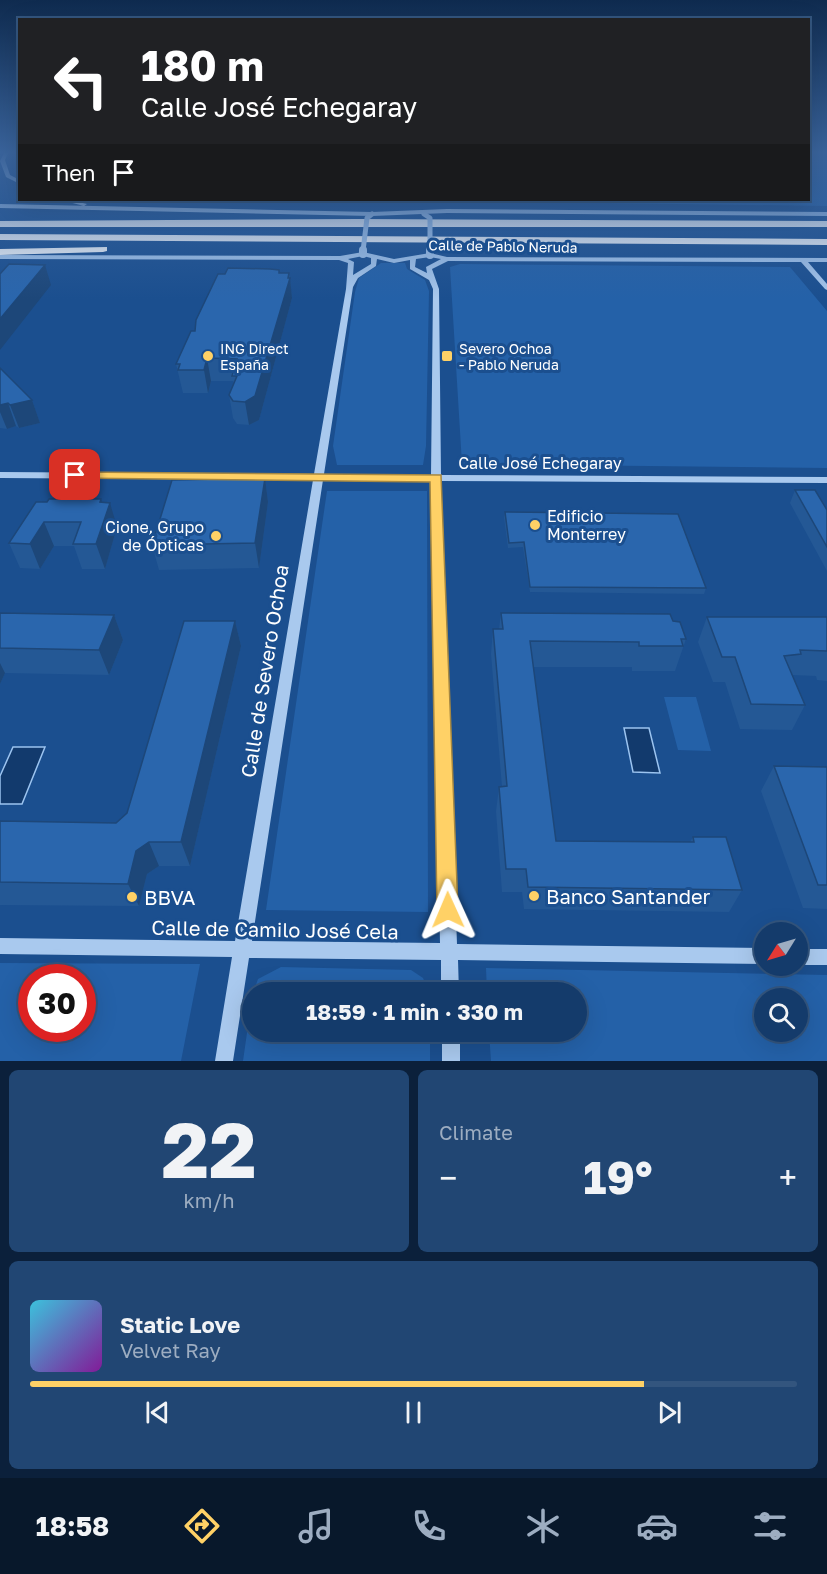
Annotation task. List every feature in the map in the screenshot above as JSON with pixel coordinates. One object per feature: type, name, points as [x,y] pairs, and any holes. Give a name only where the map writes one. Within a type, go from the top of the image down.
[{"type":"highway","points":[[0,213],[88,220],[827,223]]},
{"type":"highway","points":[[0,226],[358,222]]},
{"type":"highway","points":[[0,226],[827,231]]},
{"type":"highway","points":[[0,237],[827,242]]},
{"type":"highway","points":[[0,244],[827,248]]},
{"type":"highway","points":[[0,255],[303,245]]},
{"type":"street","points":[[71,201],[138,210]]},
{"type":"street","name":"Calle de Pablo Neruda","points":[[0,206],[138,210],[345,211],[372,214],[398,211],[424,214],[447,211],[827,212]]},
{"type":"street","points":[[363,254],[367,218],[372,214]]},
{"type":"street","points":[[424,214],[430,218],[430,255]]},
{"type":"street","name":"Calle de Pablo Neruda","points":[[0,255],[340,258],[363,254],[394,261],[413,260],[430,255],[447,258],[827,260]]},
{"type":"street","name":"Calle de Severo Ochoa","points":[[224,1061],[349,289],[351,262],[340,258]]},
{"type":"street","points":[[349,289],[355,276],[374,265],[374,258]]},
{"type":"street","points":[[447,258],[428,268],[436,289],[436,478],[450,982]]},
{"type":"street","points":[[413,260],[412,268],[432,279]]},
{"type":"street","points":[[803,260],[827,288]]},
{"type":"street","name":"Calle José Echegaray","points":[[0,475],[827,480]]},
{"type":"street","name":"Calle de Camilo José Cela","points":[[0,946],[754,956]]},
{"type":"street","points":[[808,957],[827,957]]},
{"type":"street","points":[[451,1042],[451,1061]]},
{"type":"shaded area","points":[[588,201],[827,201],[827,206]]},
{"type":"shaded area","points":[[381,263],[405,263],[407,269],[425,280],[429,291],[426,446],[423,465],[337,465],[333,446],[355,292],[359,278]]},
{"type":"shaded area","points":[[460,264],[790,267],[827,311],[827,468],[462,464],[450,267]]},
{"type":"shaded area","points":[[327,491],[427,491],[428,912],[266,910]]},
{"type":"shaded area","points":[[664,697],[696,697],[711,751],[678,750]]},
{"type":"shaded area","points":[[624,728],[649,728],[660,773],[633,772]]},
{"type":"shaded area","points":[[13,747],[45,747],[22,804],[0,804],[0,776]]},
{"type":"shaded area","points":[[0,963],[200,964],[181,1061],[0,1061]]},
{"type":"shaded area","points":[[281,967],[411,970],[423,978],[425,982],[257,982],[258,979]]},
{"type":"shaded area","points":[[486,968],[754,974],[754,976],[827,975],[827,1061],[491,1061],[490,1042],[587,1042],[587,982],[487,982]]},
{"type":"shaded area","points":[[246,1042],[430,1042],[430,1061],[243,1061]]},
{"type":"building","points":[[9,264],[45,265],[0,319],[0,274]]},
{"type":"building","points":[[228,268],[279,270],[279,273],[289,273],[288,278],[290,278],[255,396],[245,402],[233,401],[229,395],[237,376],[232,376],[237,359],[207,358],[204,370],[178,370],[180,364],[176,364],[191,331],[195,331],[196,320],[218,274],[225,274]]},
{"type":"building","points":[[0,368],[32,400],[0,405]]},
{"type":"building","points":[[265,478],[255,543],[152,545],[172,480]]},
{"type":"building","points":[[795,490],[815,490],[827,510],[827,547]]},
{"type":"building","points":[[49,499],[101,499],[100,502],[110,503],[96,544],[73,544],[81,522],[44,522],[30,544],[9,543],[36,502],[47,502]]},
{"type":"building","points":[[505,512],[678,514],[706,588],[530,587],[524,542],[509,543]]},
{"type":"building","points":[[0,613],[114,615],[99,650],[0,648]]},
{"type":"building","points":[[501,613],[670,614],[673,621],[680,622],[686,639],[681,639],[683,646],[639,646],[639,642],[530,641],[556,841],[694,842],[693,837],[726,837],[742,890],[528,887],[526,869],[506,869],[499,787],[507,786],[493,629],[503,629]]},
{"type":"building","points":[[707,617],[827,617],[827,651],[800,650],[801,654],[784,656],[805,705],[751,704],[735,657],[722,657]]},
{"type":"building","points":[[184,621],[235,621],[181,842],[149,842],[136,851],[128,884],[0,882],[0,821],[116,823],[127,813]]},
{"type":"building","points":[[774,766],[827,767],[827,885],[818,885]]},
{"type":"place","name":"ING Direct España","points":[[208,356]]},
{"type":"place","name":"Severo Ochoa - Pablo Neruda","points":[[447,356]]},
{"type":"place","name":"Edificio Monterrey","points":[[535,525]]},
{"type":"place","name":"Cione, Grupo de Ópticas","points":[[216,536]]},
{"type":"place","name":"Banco Santander","points":[[534,896]]},
{"type":"place","name":"BBVA","points":[[132,897]]},
{"type":"route","points":[[75,475],[436,478],[448,910]]}]
